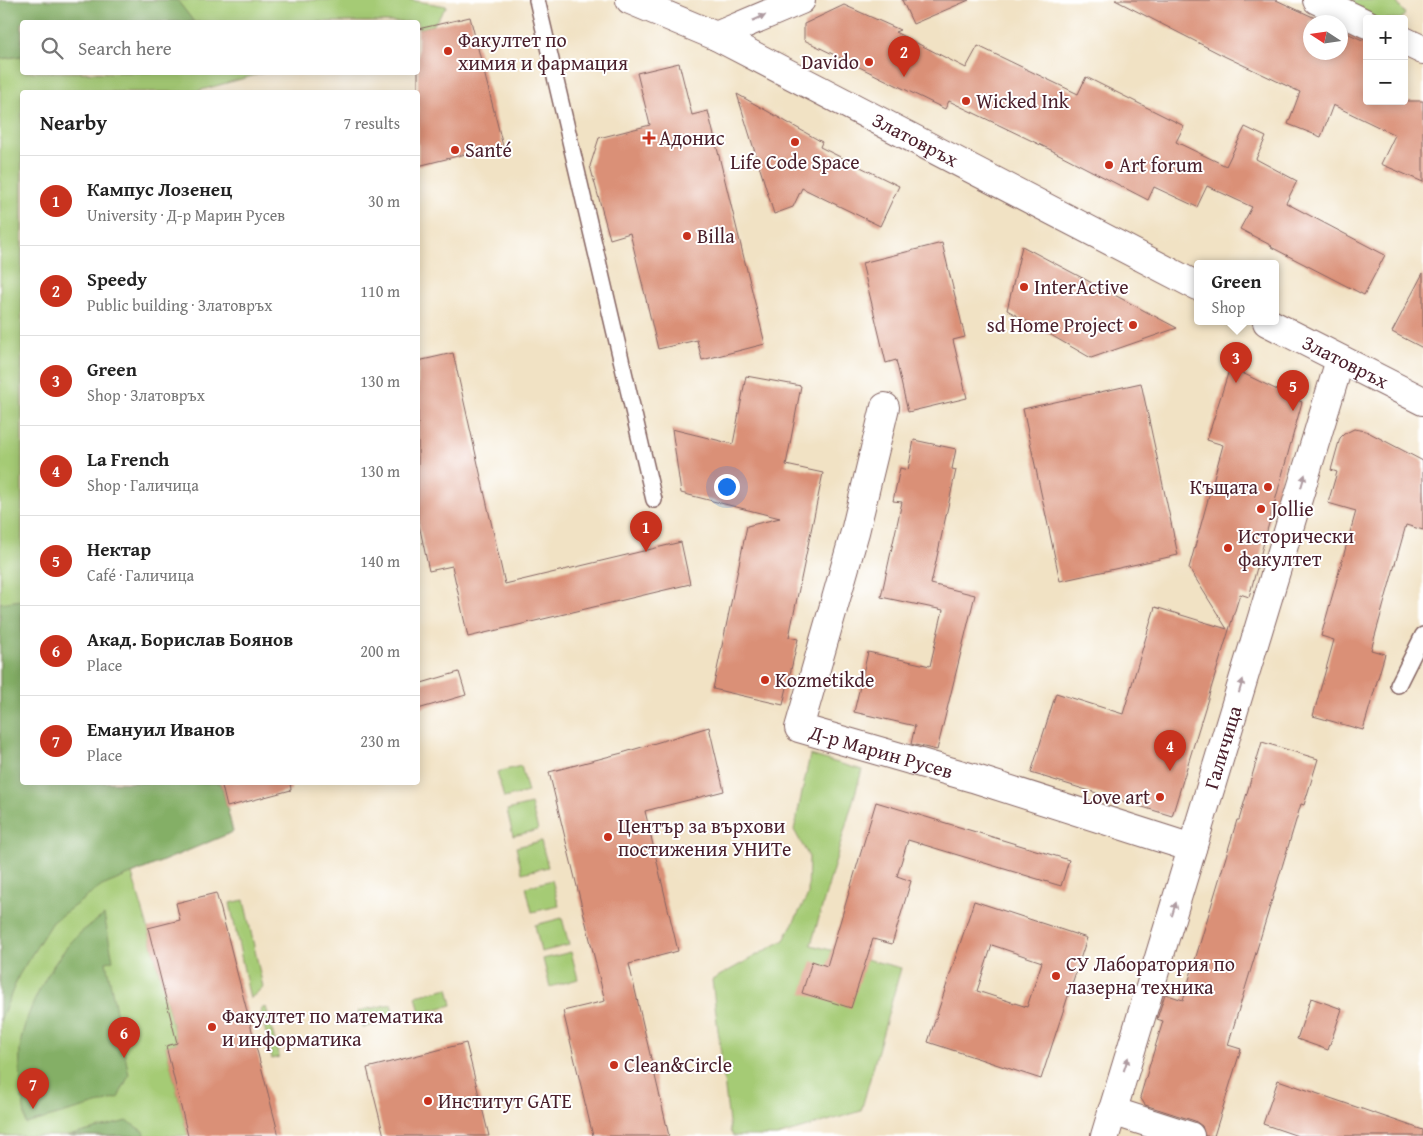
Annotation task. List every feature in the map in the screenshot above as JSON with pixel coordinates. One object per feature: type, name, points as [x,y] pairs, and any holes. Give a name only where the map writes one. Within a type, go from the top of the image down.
[{"type":"street","name":"Златовръх","points":[[630,0],[716,36],[1194,284]]},
{"type":"street","points":[[716,36],[801,0]]},
{"type":"street","points":[[1317,0],[1363,22]]},
{"type":"street","points":[[1408,43],[1423,50]]},
{"type":"street","name":"Златовръх","points":[[1273,325],[1423,401]]},
{"type":"street","name":"Галичица","points":[[1108,1124],[1340,360]]},
{"type":"street","name":"Д-р Марин Русев","points":[[885,407],[855,532],[799,728],[974,778],[1192,848]]},
{"type":"street","points":[[1108,1124],[1190,1136]]},
{"type":"lane","points":[[537,0],[654,500]]},
{"type":"lane","points":[[1398,685],[1423,635]]},
{"type":"green space","points":[[0,0],[177,0],[192,20],[20,20],[20,56],[0,59]]},
{"type":"green space","points":[[136,0],[410,0],[447,6],[433,25],[420,28],[420,20],[136,20]]},
{"type":"green space","points":[[1338,0],[1395,0],[1405,14],[1404,15],[1370,15]]},
{"type":"green space","points":[[20,56],[20,75],[256,75],[201,90],[20,90],[20,785],[221,785],[233,832],[132,874],[148,928],[177,1043],[166,1046],[188,1136],[0,1136],[0,59]]},
{"type":"green space","points":[[20,600],[20,785],[221,785],[233,832],[102,886],[52,922],[19,975],[0,1021],[0,603]]},
{"type":"green space","points":[[810,755],[862,770],[811,945],[901,968],[861,1111],[777,1136],[733,1136],[730,1131],[712,980],[784,940],[808,895],[809,857],[794,830]]},
{"type":"green space","points":[[521,766],[528,792],[504,798],[497,772]]},
{"type":"green space","points":[[531,804],[538,830],[513,836],[507,810]]},
{"type":"green space","points":[[541,841],[548,867],[522,873],[516,847]]},
{"type":"green space","points":[[552,880],[559,906],[532,912],[526,887]]},
{"type":"green space","points":[[244,900],[263,987],[250,999],[230,903]]},
{"type":"green space","points":[[104,915],[113,960],[106,962],[129,1075],[118,1098],[26,1124],[21,1082],[20,1050],[24,1027],[29,1013],[42,985],[59,957],[80,933]]},
{"type":"green space","points":[[562,918],[569,945],[541,952],[535,925]]},
{"type":"green space","points":[[571,952],[578,979],[550,987],[543,959]]},
{"type":"green space","points":[[448,988],[452,1005],[420,1013],[416,996]]},
{"type":"green space","points":[[391,1004],[395,1020],[362,1028],[358,1011]]},
{"type":"green space","points":[[266,1007],[279,1057],[272,1059],[260,1009]]},
{"type":"green space","points":[[127,1121],[144,1132],[145,1136],[68,1136]]},
{"type":"building","points":[[902,0],[969,0],[913,24]]},
{"type":"building","points":[[1115,0],[1276,0],[1309,15],[1303,15],[1303,60],[1348,60],[1348,34],[1363,40],[1363,105],[1408,105],[1408,101],[1423,101],[1423,182],[1381,164],[1395,135],[1333,105],[1321,137],[1288,124],[1300,92],[1224,56]]},
{"type":"building","points":[[844,5],[900,30],[895,32],[966,68],[978,46],[1078,94],[1086,77],[1184,126],[1176,142],[1226,166],[1245,127],[1266,137],[1256,159],[1297,181],[1286,203],[1385,255],[1364,295],[1240,229],[1252,207],[1207,186],[1197,207],[1154,187],[1148,200],[1051,150],[949,101],[945,109],[804,40],[804,24]]},
{"type":"building","points":[[470,17],[504,150],[475,157],[474,152],[420,166],[420,90],[418,90],[418,75],[420,75],[420,29]]},
{"type":"building","points":[[679,63],[692,115],[708,111],[765,344],[702,360],[697,340],[658,349],[630,233],[610,239],[590,166],[599,138],[650,125],[637,73]]},
{"type":"building","points":[[737,94],[822,142],[820,147],[899,186],[880,226],[802,188],[793,207],[774,214]]},
{"type":"building","points":[[942,243],[965,337],[953,340],[967,398],[908,412],[896,360],[886,363],[862,263]]},
{"type":"building","points":[[1022,246],[1177,328],[1091,358],[1007,310]]},
{"type":"building","points":[[1423,273],[1423,348],[1392,332]]},
{"type":"building","points":[[453,353],[505,584],[681,542],[690,584],[468,637],[452,566],[429,571],[420,529],[420,361]]},
{"type":"building","points":[[1230,367],[1302,402],[1249,597],[1240,594],[1172,816],[1031,773],[1056,693],[1123,714],[1155,607],[1227,629],[1189,568],[1223,445],[1207,440]]},
{"type":"building","points":[[746,376],[801,386],[786,465],[823,473],[789,637],[798,639],[783,705],[713,689],[747,526],[780,518],[681,493],[672,429],[733,444]]},
{"type":"building","points":[[1141,383],[1178,555],[1060,581],[1023,409]]},
{"type":"building","points":[[1354,429],[1366,431],[1423,461],[1423,530],[1406,525],[1371,650],[1385,654],[1363,730],[1313,716],[1334,640],[1321,636],[1356,511],[1328,503],[1337,472],[1331,470],[1340,438]]},
{"type":"building","points":[[914,440],[956,449],[952,469],[956,470],[931,584],[975,595],[937,750],[911,744],[915,726],[854,712],[868,652],[930,666],[943,610],[881,597],[902,502],[893,501],[900,468],[908,470]]},
{"type":"building","points":[[459,672],[466,695],[420,708],[420,683]]},
{"type":"building","name":"Център за върхови постижения УНИТе","points":[[709,727],[724,791],[645,811],[678,951],[629,964],[669,1136],[593,1136],[563,1011],[605,1001],[549,772]]},
{"type":"building","points":[[1262,742],[1318,759],[1304,805],[1301,804],[1228,1045],[1241,1049],[1214,1136],[1205,1136],[1202,1126],[1195,1121],[1145,1105],[1140,1097],[1163,1021],[1157,1019],[1165,994],[1183,1000]]},
{"type":"building","points":[[222,785],[290,785],[291,790],[227,807]]},
{"type":"building","points":[[876,802],[1069,860],[1061,886],[908,840],[897,876],[911,881],[892,944],[873,939],[851,1008],[802,993],[812,961],[827,966]]},
{"type":"building","name":"Факултет по математика и информатика","points":[[216,893],[279,1136],[188,1136],[166,1046],[177,1043],[148,928],[180,920],[176,903]]},
{"type":"building","name":"СУ Лаборатория по лазерна техника","points":[[974,901],[1087,938],[1041,1079],[928,1042]],"holes":[[[992,945],[1042,962],[1027,1007],[977,991]]]},
{"type":"building","points":[[1311,998],[1342,1009],[1328,1050],[1297,1039]]},
{"type":"building","name":"Институт GATE","points":[[466,1043],[489,1136],[384,1136],[367,1068]]},
{"type":"building","points":[[1278,1080],[1423,1130],[1423,1136],[1298,1136],[1263,1124]]},
{"type":"place","name":"Факултет по химия и фармация","points":[[448,51]]},
{"type":"place","name":"Davido","points":[[869,62]]},
{"type":"place","name":"Speedy","points":[[904,77]]},
{"type":"place","name":"Wicked Ink","points":[[966,101]]},
{"type":"place","name":"Адонис","points":[[649,138]]},
{"type":"place","name":"Life Code Space","points":[[795,142]]},
{"type":"place","name":"Santé","points":[[455,150]]},
{"type":"place","name":"Art forum","points":[[1109,165]]},
{"type":"place","name":"Billa","points":[[687,236]]},
{"type":"place","name":"InterActive","points":[[1024,287]]},
{"type":"place","name":"sd Home Project","points":[[1133,325]]},
{"type":"place","name":"Green","points":[[1236,383]]},
{"type":"place","name":"Нектар","points":[[1293,411]]},
{"type":"place","name":"Къщата","points":[[1268,487]]},
{"type":"place","name":"Jollie","points":[[1261,509]]},
{"type":"place","name":"Исторически факултет","points":[[1228,548]]},
{"type":"place","name":"Кампус Лозенец","points":[[646,552]]},
{"type":"place","name":"Kozmetikde","points":[[765,680]]},
{"type":"place","name":"La French","points":[[1170,771]]},
{"type":"place","name":"Love art","points":[[1160,797]]},
{"type":"place","name":"Център за върхови постижения УНИТе","points":[[608,837]]},
{"type":"place","name":"СУ Лаборатория по лазерна техника","points":[[1056,976]]},
{"type":"place","name":"Факултет по математика и информатика","points":[[212,1027]]},
{"type":"place","name":"Акад. Борислав Боянов","points":[[124,1058]]},
{"type":"place","name":"Clean&Circle","points":[[614,1065]]},
{"type":"place","name":"Институт GATE","points":[[428,1101]]},
{"type":"place","name":"Емануил Иванов","points":[[33,1109]]}]
